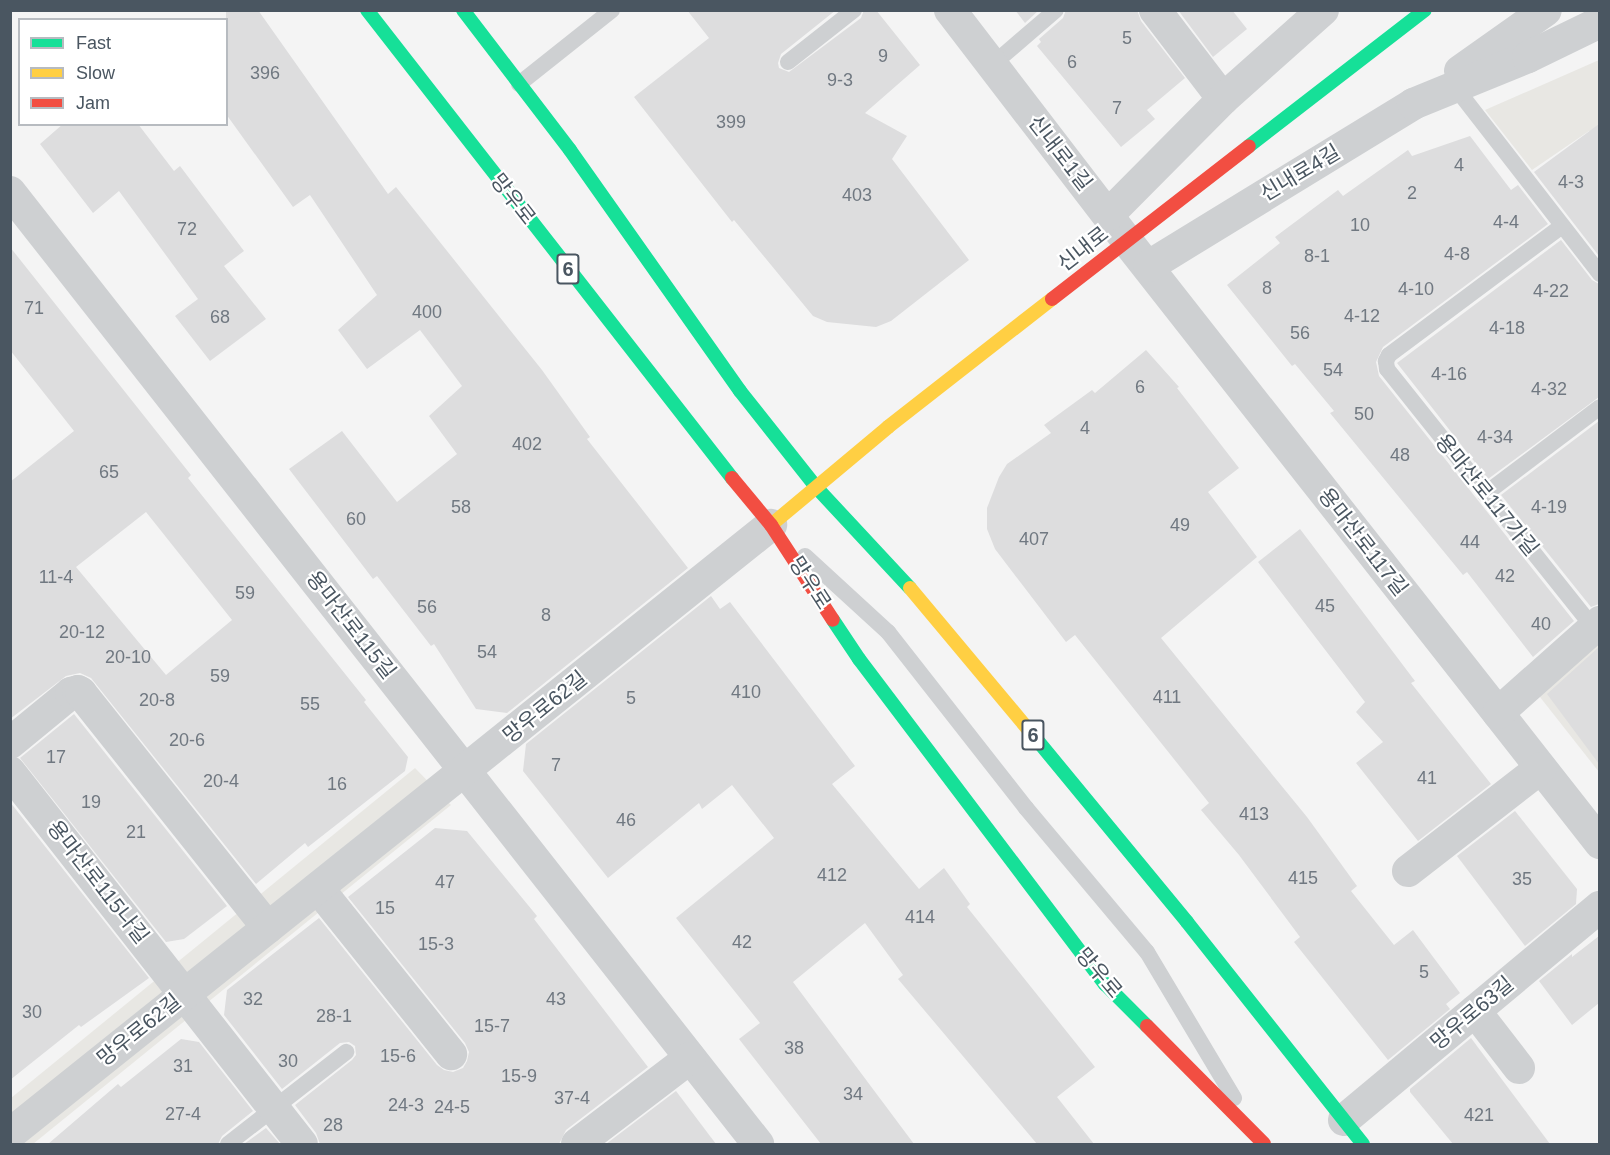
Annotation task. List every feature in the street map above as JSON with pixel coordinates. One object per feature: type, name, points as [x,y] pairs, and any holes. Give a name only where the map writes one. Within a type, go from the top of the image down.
[{"type":"main road","name":"망우로","points":[[367,10],[690,427],[771,525],[859,659],[1105,984],[1260,1140]]},
{"type":"main road","name":"6","points":[[463,10],[577,159],[740,391],[816,487],[924,603],[1187,922],[1363,1144]]},
{"type":"main road","name":"신내로","points":[[771,525],[897,420],[1126,241],[1264,138],[1425,10]]},
{"type":"street","name":"신내로1길","points":[[950,10],[1126,241]]},
{"type":"street","points":[[1108,215],[1223,99],[1323,10]]},
{"type":"street","points":[[1413,104],[1546,10]]},
{"type":"street","points":[[1156,11],[1223,99]]},
{"type":"street","name":"신내로4길","points":[[1149,266],[1413,104],[1528,57],[1599,22]]},
{"type":"street","name":"용마산로115길","points":[[10,192],[758,1144]]},
{"type":"street","name":"용마산로117길","points":[[1126,241],[1149,266],[1599,843]]},
{"type":"street","name":"망우로62길","points":[[10,1134],[466,772],[771,525]]},
{"type":"street","name":"용마산로117가길","points":[[1498,713],[1596,624]]},
{"type":"street","points":[[10,743],[71,693],[78,691],[81,693],[268,928]]},
{"type":"street","points":[[1408,871],[1541,768]]},
{"type":"street","name":"용마산로115나길","points":[[10,772],[302,1144]]},
{"type":"street","points":[[318,888],[451,1054]]},
{"type":"street","name":"망우로63길","points":[[1344,1120],[1599,907]]},
{"type":"street","points":[[1475,1011],[1519,1068]]},
{"type":"street","points":[[577,1144],[690,1058]]},
{"type":"lane","points":[[519,84],[612,10]]},
{"type":"lane","points":[[788,62],[854,10]]},
{"type":"lane","points":[[992,65],[1056,10]]},
{"type":"lane","points":[[1455,87],[1599,274]]},
{"type":"lane","name":"용마산로117가길","points":[[1562,226],[1389,355],[1386,361],[1387,369],[1485,494],[1596,624]]},
{"type":"lane","points":[[1485,494],[1599,407]]},
{"type":"lane","points":[[771,525],[888,632],[1026,808],[1147,952],[1260,1140]]},
{"type":"lane","points":[[228,1144],[346,1052]]},
{"type":"shaded area","points":[[1599,60],[1599,144],[1589,131],[1532,170],[1485,110]]},
{"type":"shaded area","points":[[1599,640],[1599,772],[1536,692]]},
{"type":"shaded area","points":[[415,768],[451,805],[33,1144],[11,1144],[11,1098]]},
{"type":"building","points":[[226,10],[258,10],[388,194],[396,187],[542,370],[590,437],[587,439],[688,568],[507,713],[476,709],[434,644],[431,646],[377,576],[373,579],[289,469],[342,431],[397,502],[457,454],[429,416],[462,386],[420,330],[367,369],[338,330],[377,295],[310,195],[293,207],[228,117],[228,18],[226,18]]},
{"type":"building","points":[[687,10],[836,10],[781,54],[779,68],[789,72],[861,18],[864,10],[876,10],[920,65],[865,113],[907,136],[892,159],[969,260],[891,321],[876,327],[827,322],[813,316],[734,220],[732,222],[634,97],[709,38]]},
{"type":"building","points":[[1015,10],[1039,10],[1025,23]]},
{"type":"building","points":[[1066,10],[1137,10],[1141,21],[1185,78],[1147,110],[1155,119],[1121,147],[1037,46],[1041,42],[1039,39],[1063,18]]},
{"type":"building","points":[[1178,10],[1232,10],[1247,29],[1213,57]]},
{"type":"building","points":[[1599,124],[1599,256],[1534,172]]},
{"type":"building","points":[[61,126],[140,126],[174,171],[180,166],[244,251],[224,266],[266,319],[210,361],[175,316],[198,299],[119,191],[93,213],[40,144]]},
{"type":"building","points":[[1470,136],[1511,190],[1518,185],[1548,224],[1383,347],[1376,362],[1379,376],[1574,621],[1533,657],[1467,572],[1463,575],[1330,413],[1334,411],[1295,364],[1292,366],[1227,285],[1280,243],[1275,237],[1338,190],[1343,196],[1408,150],[1412,156]]},
{"type":"building","points":[[1561,240],[1592,280],[1599,284],[1599,397],[1488,479],[1397,363]]},
{"type":"building","points":[[10,247],[191,475],[188,478],[366,700],[364,702],[408,757],[405,771],[308,847],[305,843],[256,884],[91,678],[80,673],[66,676],[10,719],[10,482],[74,431],[10,350]],"holes":[[[146,512],[232,620],[166,675],[76,567]]]},
{"type":"building","points":[[1146,350],[1179,387],[1177,388],[1239,468],[1208,492],[1257,557],[1161,638],[1307,817],[1357,886],[1351,891],[1394,945],[1413,930],[1460,993],[1446,1004],[1450,1009],[1388,1060],[1294,942],[1300,937],[1239,855],[1201,810],[1209,803],[1075,635],[1066,642],[995,549],[987,529],[987,508],[999,477],[1007,464],[1051,433],[1044,425],[1092,390],[1095,393]]},
{"type":"building","points":[[1599,421],[1599,604],[1591,607],[1501,495]]},
{"type":"building","points":[[1300,529],[1415,681],[1411,683],[1491,784],[1418,841],[1356,763],[1383,742],[1356,712],[1365,702],[1258,562]]},
{"type":"building","points":[[711,596],[720,609],[730,602],[855,766],[832,784],[919,889],[944,868],[970,904],[967,907],[1095,1067],[1057,1097],[1094,1144],[1037,1144],[898,979],[903,975],[865,923],[793,982],[914,1144],[821,1144],[739,1039],[760,1023],[676,918],[774,838],[732,785],[702,809],[699,803],[608,878],[523,771],[526,744]]},
{"type":"building","points":[[1599,647],[1599,764],[1547,694]]},
{"type":"building","points":[[74,714],[227,906],[184,939],[166,942],[20,758]]},
{"type":"building","points":[[10,802],[149,978],[81,1027],[79,1025],[10,1080]]},
{"type":"building","points":[[1515,811],[1577,889],[1576,904],[1525,946],[1457,856]]},
{"type":"building","points":[[435,828],[467,831],[537,916],[534,919],[648,1067],[566,1130],[559,1144],[320,1144],[316,1133],[295,1105],[352,1060],[356,1055],[355,1046],[349,1042],[340,1043],[282,1089],[224,1015],[227,990],[319,918],[437,1065],[453,1072],[463,1068],[469,1052],[465,1043],[348,897]]},
{"type":"building","points":[[1599,936],[1599,1003],[1572,1025],[1539,981],[1572,954],[1572,957]]},
{"type":"building","points":[[1471,1038],[1550,1144],[1453,1144],[1410,1092],[1410,1089]]},
{"type":"building","points":[[181,1039],[199,1042],[253,1111],[222,1136],[218,1144],[48,1144],[118,1084],[121,1087]]},
{"type":"building","points":[[676,1091],[716,1144],[606,1144]]},
{"type":"building","points":[[266,1128],[280,1144],[244,1144]]},
{"type":"traffic: fast","points":[[367,10],[732,478]]},
{"type":"traffic: fast","points":[[463,10],[570,150],[740,391],[816,487],[910,588]]},
{"type":"traffic: fast","points":[[1249,146],[1425,10]]},
{"type":"traffic: fast","points":[[833,620],[859,659],[1105,984],[1147,1026]]},
{"type":"traffic: fast","points":[[1028,729],[1187,922],[1363,1144]]},
{"type":"traffic: slow","points":[[771,525],[888,427],[1052,299]]},
{"type":"traffic: slow","points":[[910,588],[1028,729]]},
{"type":"traffic: jam","points":[[1052,299],[1249,146]]},
{"type":"traffic: jam","points":[[732,478],[771,525],[833,620]]},
{"type":"traffic: jam","points":[[1147,1026],[1264,1144]]}]
